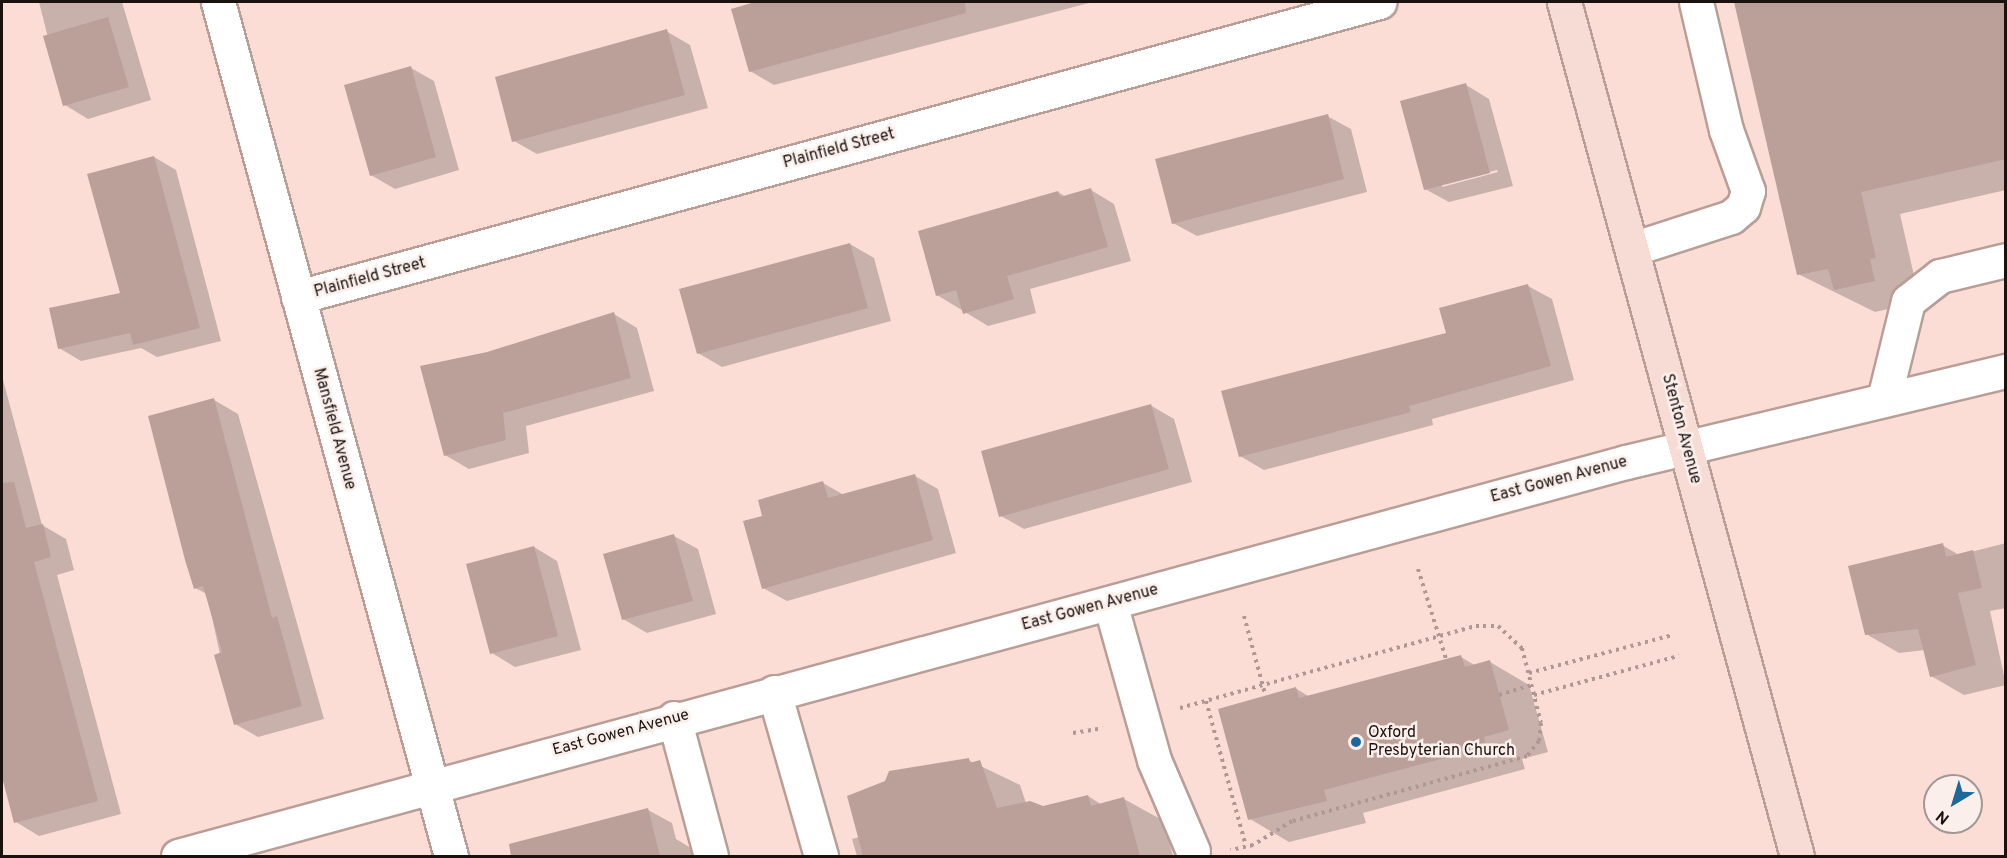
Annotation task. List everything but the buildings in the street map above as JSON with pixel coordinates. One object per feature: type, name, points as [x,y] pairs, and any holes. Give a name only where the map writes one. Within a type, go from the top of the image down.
[{"type":"main road","name":"Stenton Avenue","points":[[1564,2],[1797,856]]},
{"type":"street","name":"Mansfield Avenue","points":[[218,2],[451,856]]},
{"type":"street","name":"Plainfield Street","points":[[298,297],[1379,2]]},
{"type":"street","points":[[1632,249],[1731,218],[1743,207],[1748,191],[1726,130],[1696,2]]},
{"type":"street","points":[[1884,399],[1908,301],[1940,276],[2006,260]]},
{"type":"street","name":"East Gowen Avenue","points":[[179,856],[674,718],[1110,603],[1686,446],[2006,371]]},
{"type":"street","points":[[1110,603],[1154,760],[1194,851]]},
{"type":"street","points":[[774,692],[821,856]]},
{"type":"street","points":[[674,718],[711,856]]},
{"type":"path","points":[[1418,569],[1446,659]]},
{"type":"path","points":[[1244,616],[1265,694]]},
{"type":"path","points":[[1175,710],[1439,637],[1498,626],[1516,638],[1529,673],[1541,732],[1527,756],[1292,821],[1246,846],[1227,851]]},
{"type":"path","points":[[1529,673],[1673,635]]},
{"type":"path","points":[[1534,695],[1679,656]]},
{"type":"path","points":[[1499,695],[1532,685]]},
{"type":"path","points":[[1206,701],[1246,846]]},
{"type":"path","points":[[1073,734],[1107,727]]},
{"type":"place","name":"Oxford Presbyterian Church","points":[[1356,742]]}]
